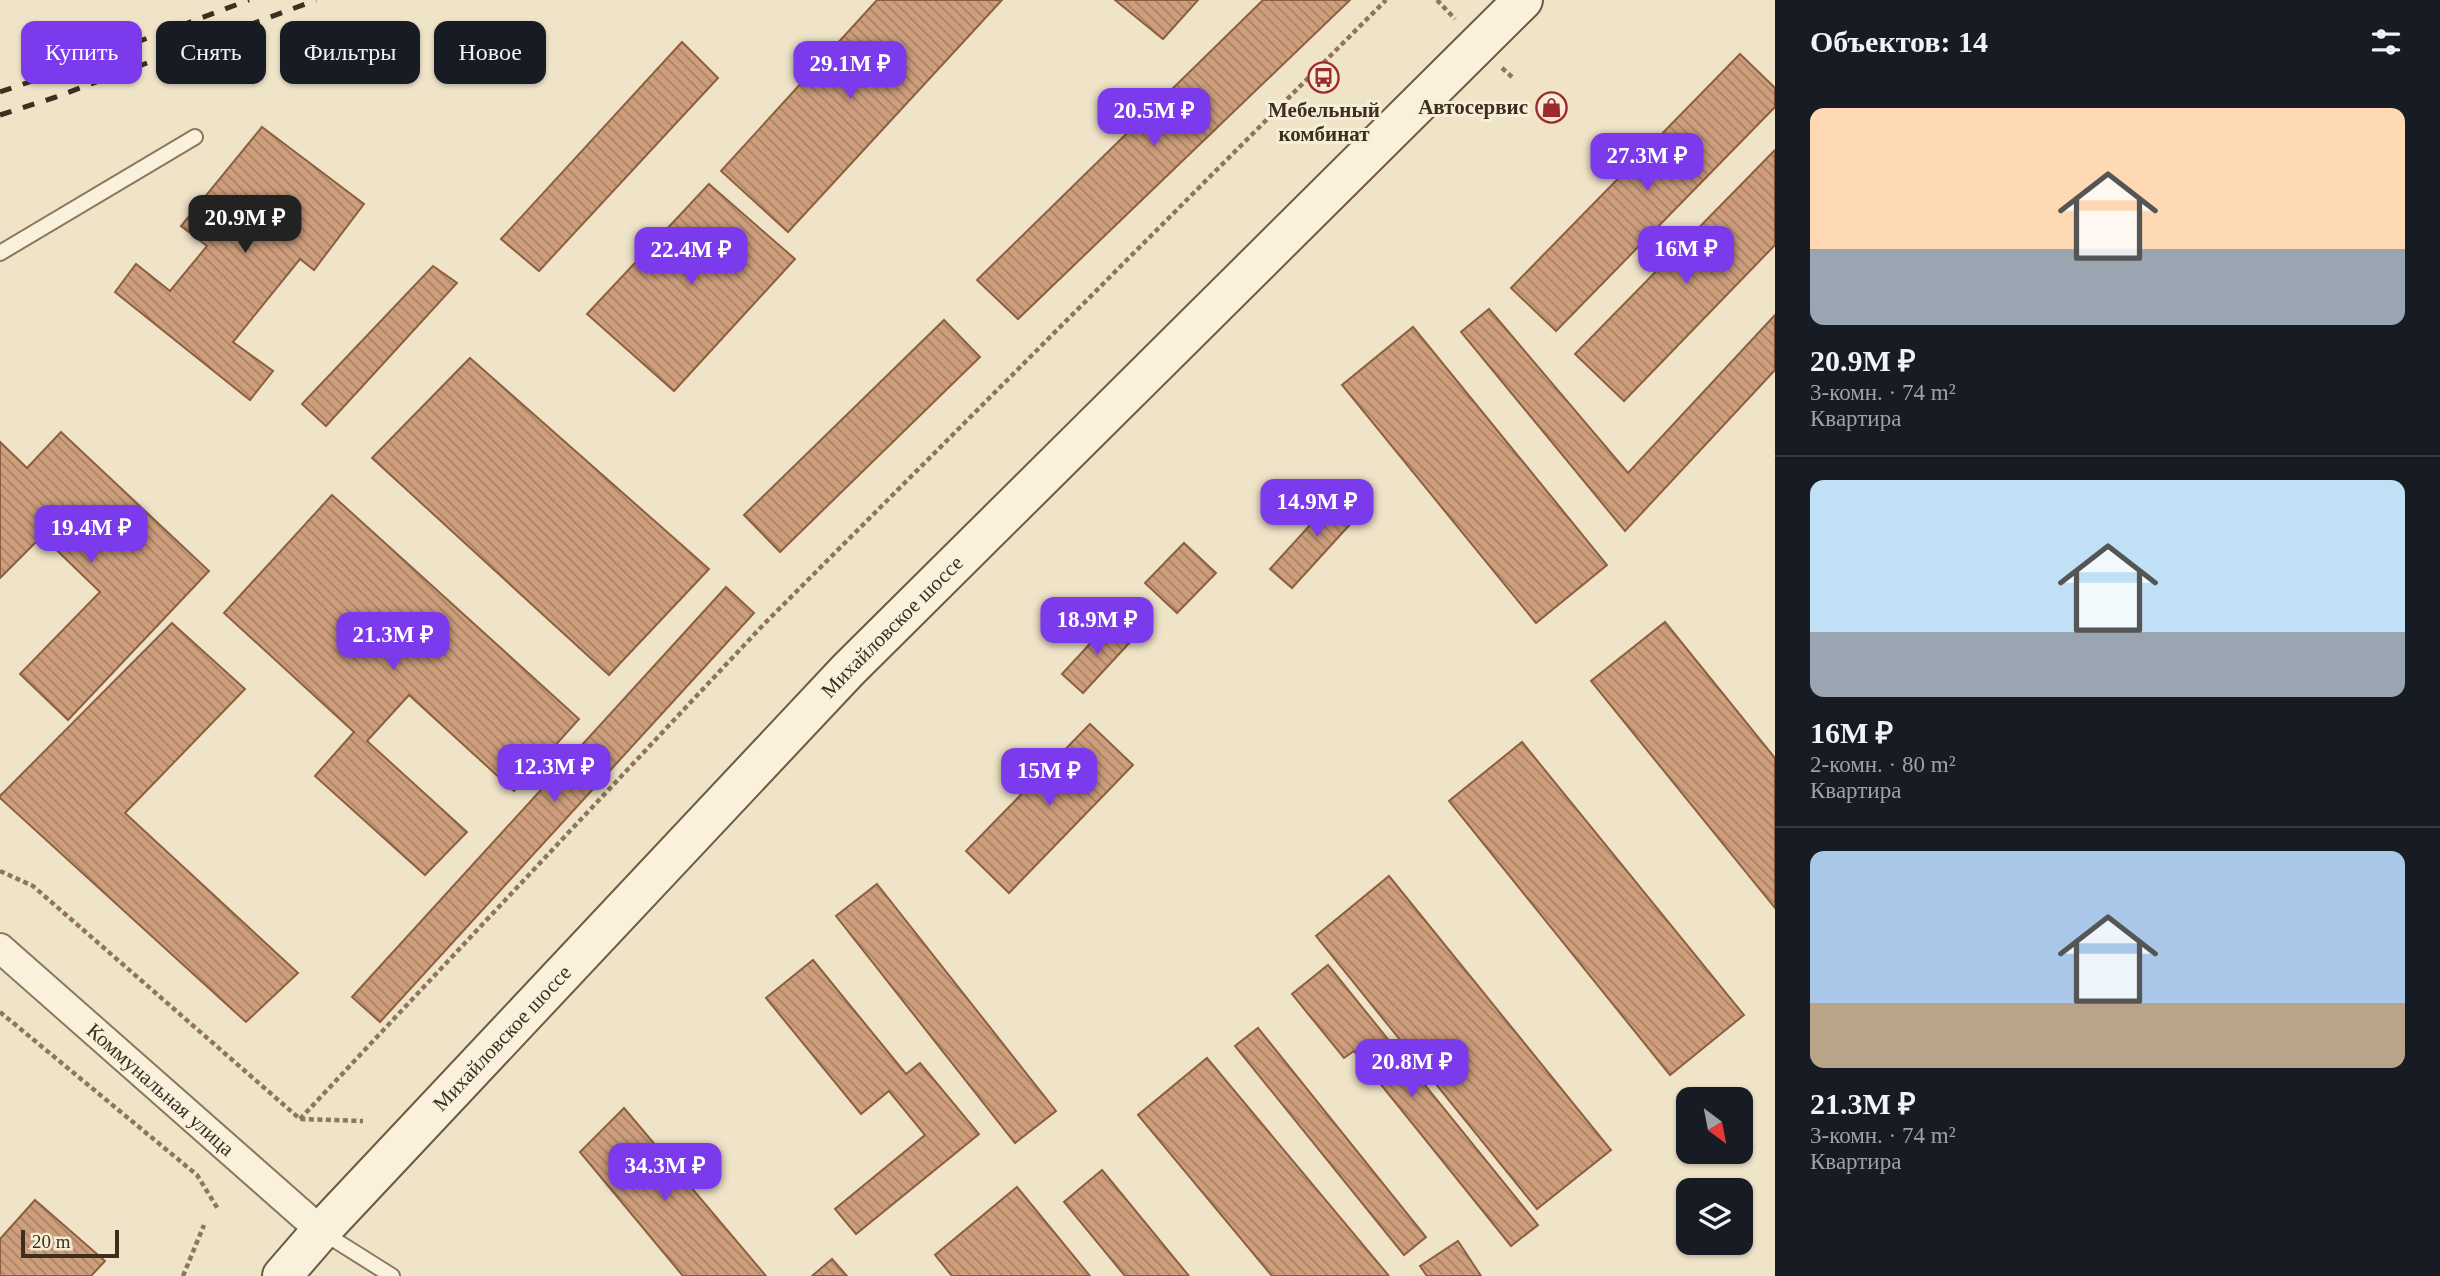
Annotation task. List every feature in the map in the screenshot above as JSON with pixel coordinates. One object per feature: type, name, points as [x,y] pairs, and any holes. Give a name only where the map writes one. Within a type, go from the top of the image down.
[{"type":"main road","name":"Михайловское шоссе","points":[[282,1276],[321,1231],[848,670],[1523,0]]},
{"type":"street","name":"Коммунальная улица","points":[[0,948],[321,1231]]},
{"type":"lane","points":[[0,253],[195,137]]},
{"type":"lane","points":[[321,1231],[392,1276]]},
{"type":"path","points":[[300,1119],[764,624],[1386,0]]},
{"type":"path","points":[[0,871],[33,886],[300,1119],[363,1121]]},
{"type":"path","points":[[0,1012],[197,1175],[218,1209]]},
{"type":"path","points":[[183,1276],[204,1225]]},
{"type":"building","points":[[877,0],[1002,0],[788,232],[721,171]]},
{"type":"building","points":[[1115,0],[1198,0],[1163,39]]},
{"type":"building","points":[[1263,0],[1350,0],[1018,319],[977,280]]},
{"type":"building","points":[[682,42],[718,78],[539,271],[501,239]]},
{"type":"building","points":[[1740,54],[1775,88],[1775,107],[1556,331],[1511,288]]},
{"type":"building","points":[[262,127],[364,204],[314,270],[300,259],[233,342],[273,371],[250,400],[115,292],[136,264],[170,291],[207,246],[181,226]]},
{"type":"building","points":[[1775,150],[1775,245],[1624,401],[1575,354]]},
{"type":"building","points":[[709,184],[795,259],[674,391],[587,314]]},
{"type":"building","points":[[433,266],[457,283],[326,426],[302,404]]},
{"type":"building","points":[[1489,309],[1628,473],[1775,315],[1775,370],[1625,531],[1461,332]]},
{"type":"building","points":[[944,320],[980,357],[780,552],[744,515]]},
{"type":"building","points":[[1413,327],[1607,565],[1536,623],[1342,385]]},
{"type":"building","points":[[470,358],[709,569],[609,675],[372,458]]},
{"type":"building","points":[[61,432],[209,571],[68,720],[20,674],[100,592],[42,536],[0,578],[0,442],[27,468]]},
{"type":"building","points":[[1342,490],[1364,509],[1292,588],[1270,569]]},
{"type":"building","points":[[332,495],[579,719],[514,791],[409,695],[367,741],[467,832],[425,875],[315,776],[354,732],[224,613]]},
{"type":"building","points":[[1184,543],[1216,573],[1177,613],[1145,583]]},
{"type":"building","points":[[726,587],[754,613],[380,1022],[352,997]]},
{"type":"building","points":[[1111,621],[1132,640],[1083,693],[1062,674]]},
{"type":"building","points":[[1665,622],[1775,758],[1775,908],[1591,681]]},
{"type":"building","points":[[172,623],[245,689],[125,813],[298,973],[246,1022],[0,798]]},
{"type":"building","points":[[1090,724],[1133,765],[1009,893],[966,851]]},
{"type":"building","points":[[1522,742],[1744,1015],[1670,1075],[1449,801]]},
{"type":"building","points":[[1389,876],[1611,1150],[1537,1209],[1316,936]]},
{"type":"building","points":[[877,884],[1056,1111],[1015,1143],[836,916]]},
{"type":"building","points":[[813,960],[906,1074],[920,1063],[979,1134],[856,1234],[835,1209],[925,1135],[889,1091],[861,1114],[766,998]]},
{"type":"building","points":[[1328,965],[1538,1225],[1511,1246],[1354,1051],[1344,1058],[1292,994]]},
{"type":"building","points":[[1258,1028],[1426,1237],[1404,1255],[1235,1046]]},
{"type":"building","points":[[1207,1058],[1389,1276],[1272,1276],[1138,1115]]},
{"type":"building","points":[[624,1108],[766,1276],[683,1276],[580,1152]]},
{"type":"building","points":[[1102,1170],[1189,1276],[1125,1276],[1064,1202]]},
{"type":"building","points":[[1017,1187],[1090,1276],[952,1276],[935,1255]]},
{"type":"building","points":[[35,1200],[105,1261],[91,1276],[0,1276],[0,1239]]},
{"type":"building","points":[[1458,1241],[1481,1276],[1427,1276],[1420,1266]]},
{"type":"building","points":[[832,1259],[847,1276],[812,1276]]},
{"type":"railway","points":[[0,92],[249,0]]},
{"type":"railway","points":[[0,115],[56,97],[316,0]]},
{"type":"place","name":"Мебельный комбинат","points":[[1324,78]]},
{"type":"place","name":"Автосервис","points":[[1551,107]]}]
